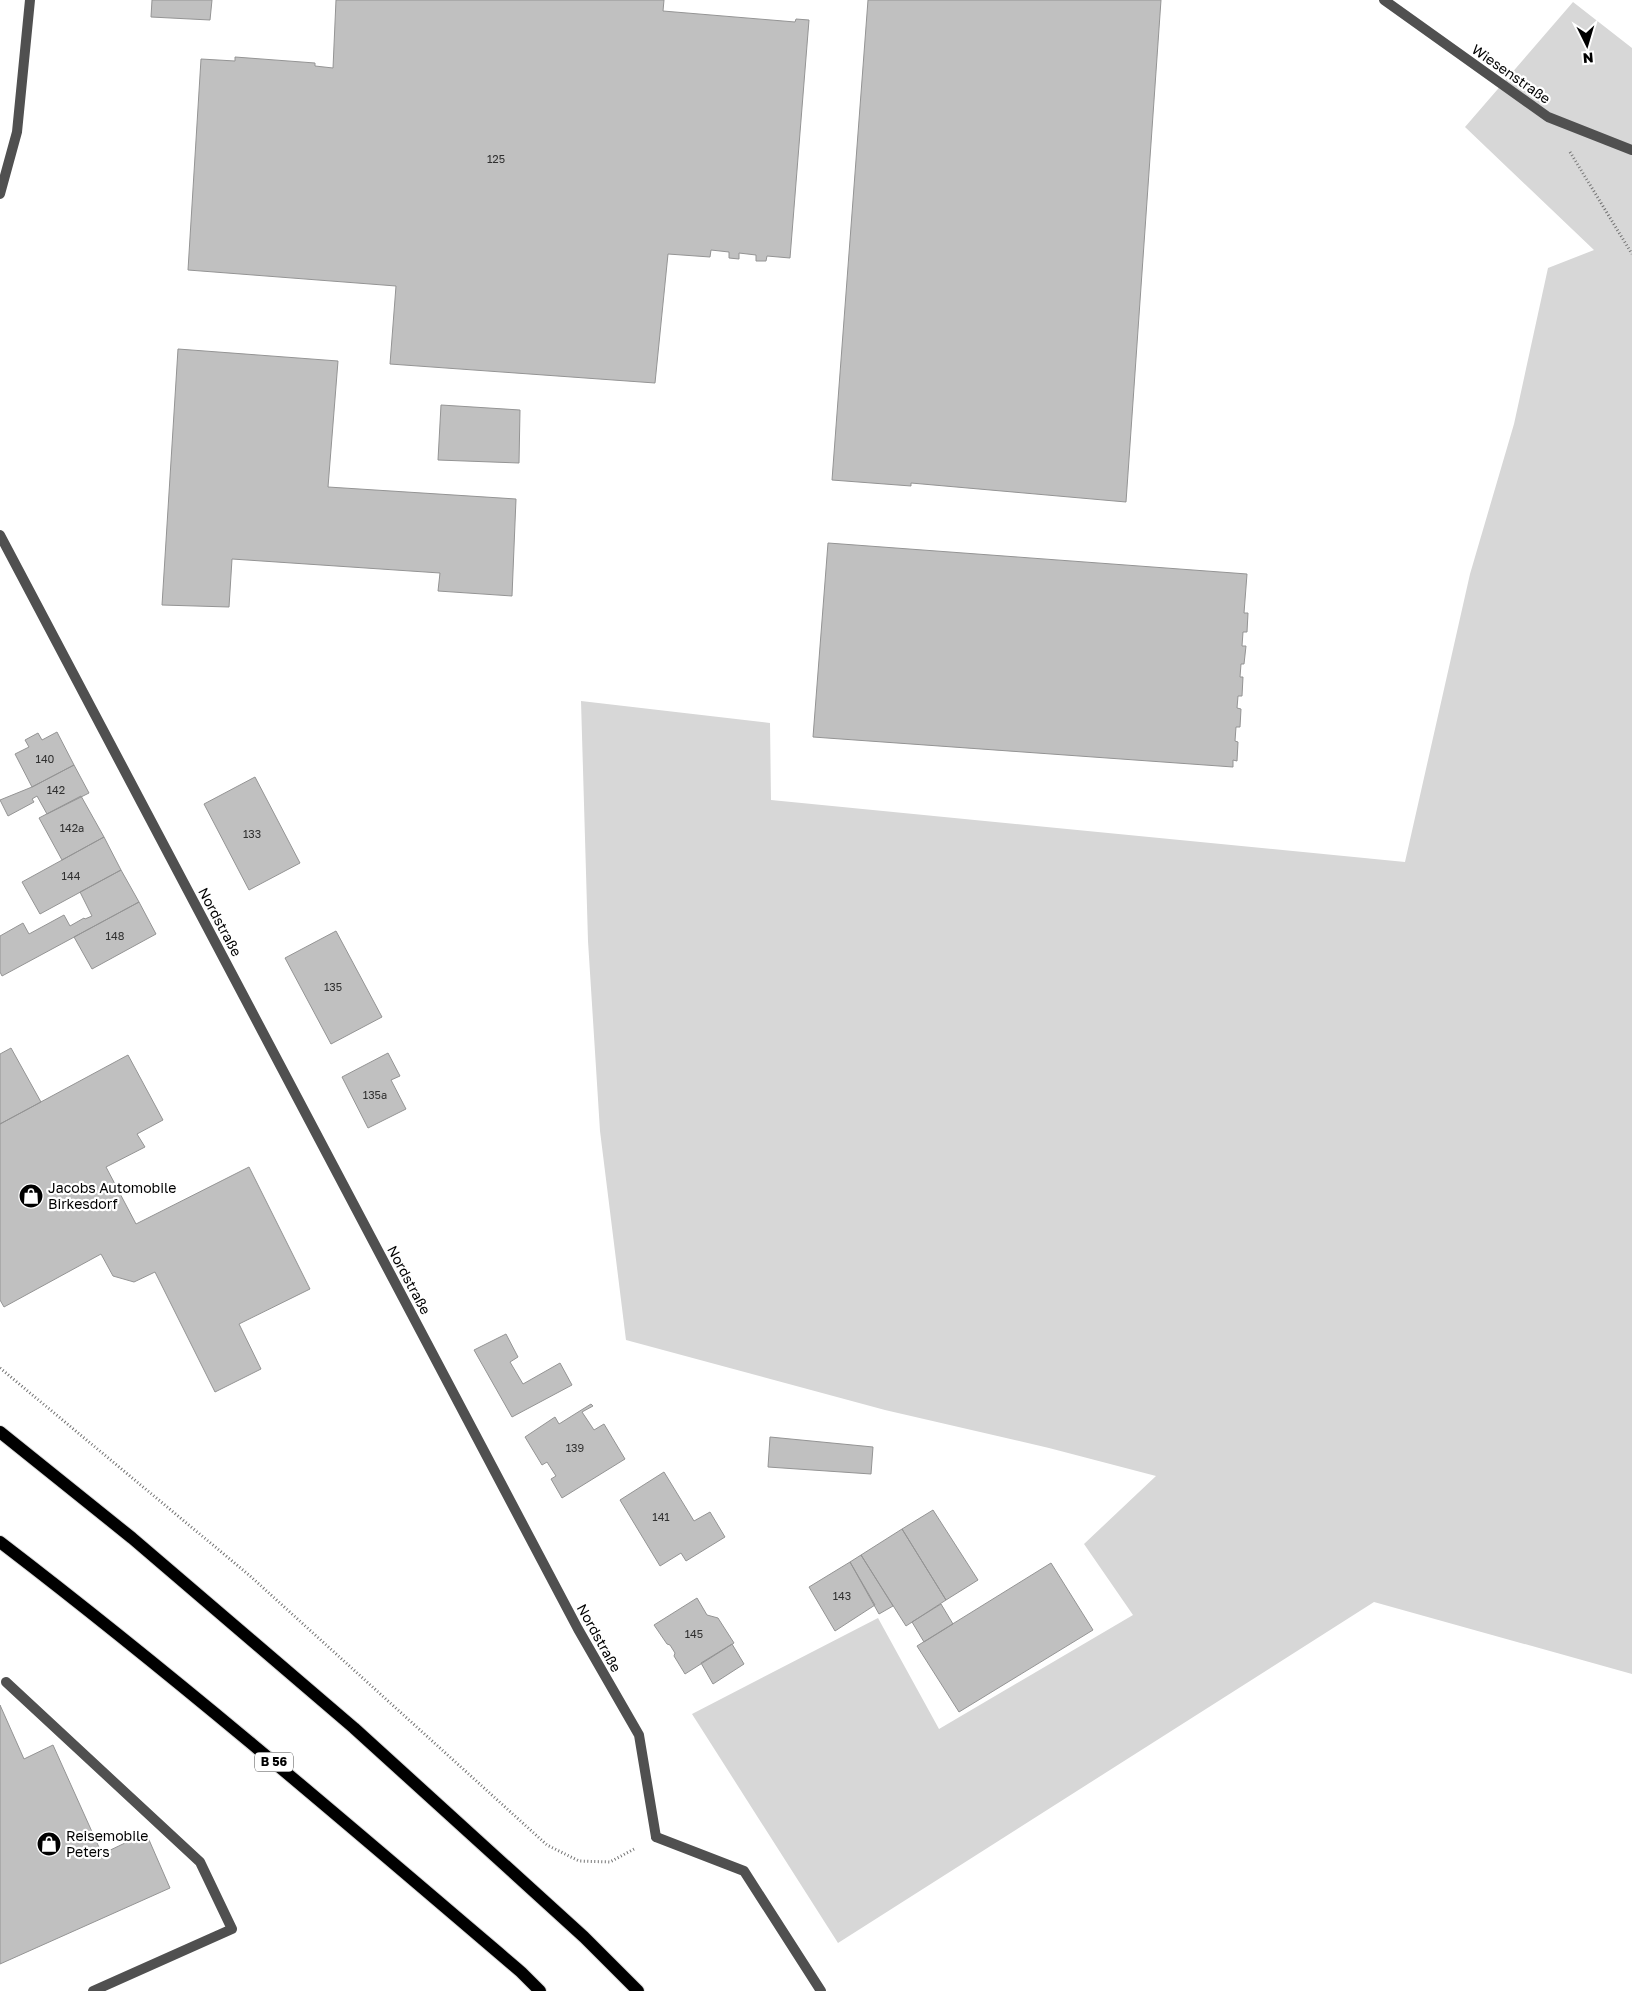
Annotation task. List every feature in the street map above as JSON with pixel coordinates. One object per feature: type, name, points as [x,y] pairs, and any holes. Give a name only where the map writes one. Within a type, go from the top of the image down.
[{"type":"main road","points":[[0,1432],[132,1538],[354,1728],[584,1937],[638,1991]]},
{"type":"main road","name":"B 56","points":[[0,1542],[79,1602],[302,1785],[514,1966],[540,1991]]},
{"type":"street","points":[[0,194],[17,132],[30,0]]},
{"type":"street","name":"Wiesenstraße","points":[[1384,0],[1548,117],[1632,150]]},
{"type":"street","name":"Nordstraße","points":[[0,535],[578,1629],[639,1735],[656,1837]]},
{"type":"street","points":[[6,1682],[200,1862],[232,1929],[93,1991]]},
{"type":"street","points":[[656,1837],[744,1871],[821,1991]]},
{"type":"path","points":[[1548,117],[1632,254]]},
{"type":"path","points":[[0,1368],[249,1575],[547,1845],[579,1861],[610,1862],[656,1837]]},
{"type":"shaded area","points":[[1573,2],[1632,48],[1632,1674],[1374,1602],[838,1943],[692,1714],[878,1618],[939,1729],[1133,1615],[1084,1544],[1156,1476],[1049,1448],[885,1410],[626,1340],[600,1131],[588,941],[581,701],[770,723],[771,800],[1405,862],[1470,574],[1514,424],[1548,268],[1594,250],[1465,127]]},
{"type":"building","points":[[152,0],[212,0],[210,20],[151,17]]},
{"type":"building","points":[[336,0],[664,0],[663,11],[795,22],[796,19],[809,20],[790,258],[767,256],[766,261],[756,261],[756,255],[739,253],[739,259],[729,258],[729,252],[711,250],[710,257],[668,254],[655,383],[390,364],[396,286],[188,270],[201,59],[235,61],[235,57],[315,63],[315,66],[333,68]]},
{"type":"building","points":[[868,0],[1161,0],[1126,502],[911,483],[911,486],[832,480]]},
{"type":"building","points":[[178,349],[338,361],[328,487],[516,499],[512,596],[438,591],[440,573],[232,559],[229,607],[162,605]]},
{"type":"building","points":[[441,405],[520,410],[519,463],[438,460]]},
{"type":"building","points":[[828,543],[1247,574],[1244,613],[1248,613],[1247,632],[1243,632],[1242,646],[1246,646],[1244,664],[1241,664],[1240,677],[1243,677],[1242,696],[1238,696],[1237,708],[1241,709],[1240,727],[1236,727],[1235,741],[1238,742],[1237,761],[1233,760],[1233,767],[813,737]]},
{"type":"building","points":[[57,732],[74,765],[32,787],[15,754],[29,747],[25,740],[38,733],[42,740]]},
{"type":"building","points":[[74,765],[89,793],[47,814],[37,796],[32,799],[34,802],[8,816],[0,800],[32,787]]},
{"type":"building","points":[[255,777],[300,863],[249,890],[204,804]]},
{"type":"building","points":[[81,796],[104,837],[62,860],[39,818]]},
{"type":"building","points":[[104,837],[121,870],[40,914],[22,882]]},
{"type":"building","points":[[121,870],[139,902],[2,976],[0,972],[0,936],[23,923],[29,934],[64,915],[70,926],[92,916],[80,892]]},
{"type":"building","points":[[139,902],[156,934],[92,969],[74,937]]},
{"type":"building","points":[[336,931],[382,1017],[331,1044],[285,958]]},
{"type":"building","points":[[11,1048],[41,1102],[0,1124],[0,1054]]},
{"type":"building","points":[[388,1053],[400,1076],[391,1080],[406,1109],[368,1128],[342,1077]]},
{"type":"building","points":[[128,1055],[163,1120],[137,1134],[145,1147],[106,1167],[136,1224],[249,1167],[310,1289],[239,1324],[261,1369],[215,1392],[155,1272],[134,1282],[113,1276],[101,1254],[4,1307],[0,1300],[0,1124]]},
{"type":"building","points":[[506,1334],[518,1357],[510,1362],[523,1384],[560,1363],[572,1385],[512,1417],[474,1350]]},
{"type":"building","points":[[591,1404],[593,1406],[582,1412],[594,1430],[604,1424],[625,1459],[562,1498],[551,1479],[556,1476],[547,1462],[542,1465],[525,1437],[555,1417],[559,1424]]},
{"type":"building","points":[[770,1437],[873,1447],[871,1474],[768,1467]]},
{"type":"building","points":[[664,1472],[694,1521],[710,1512],[725,1537],[686,1561],[681,1553],[660,1566],[620,1500]]},
{"type":"building","points":[[933,1510],[978,1580],[946,1600],[902,1529]]},
{"type":"building","points":[[902,1529],[946,1600],[906,1626],[861,1555]]},
{"type":"building","points":[[861,1555],[893,1606],[879,1614],[850,1562]]},
{"type":"building","points":[[850,1562],[875,1605],[835,1631],[809,1587]]},
{"type":"building","points":[[1051,1563],[1093,1630],[959,1712],[917,1646]]},
{"type":"building","points":[[697,1598],[707,1615],[718,1618],[734,1643],[685,1674],[674,1656],[675,1653],[670,1645],[667,1644],[654,1625]]},
{"type":"building","points":[[941,1604],[953,1624],[924,1642],[912,1622]]},
{"type":"building","points":[[732,1644],[744,1664],[713,1684],[701,1663]]},
{"type":"building","name":"Reisemobile Peters","points":[[0,1705],[24,1759],[53,1745],[102,1854],[146,1833],[170,1888],[0,1964]]},
{"type":"place","name":"Jacobs Automobile Birkesdorf","points":[[31,1196]]},
{"type":"place","name":"Reisemobile Peters","points":[[49,1844]]}]
